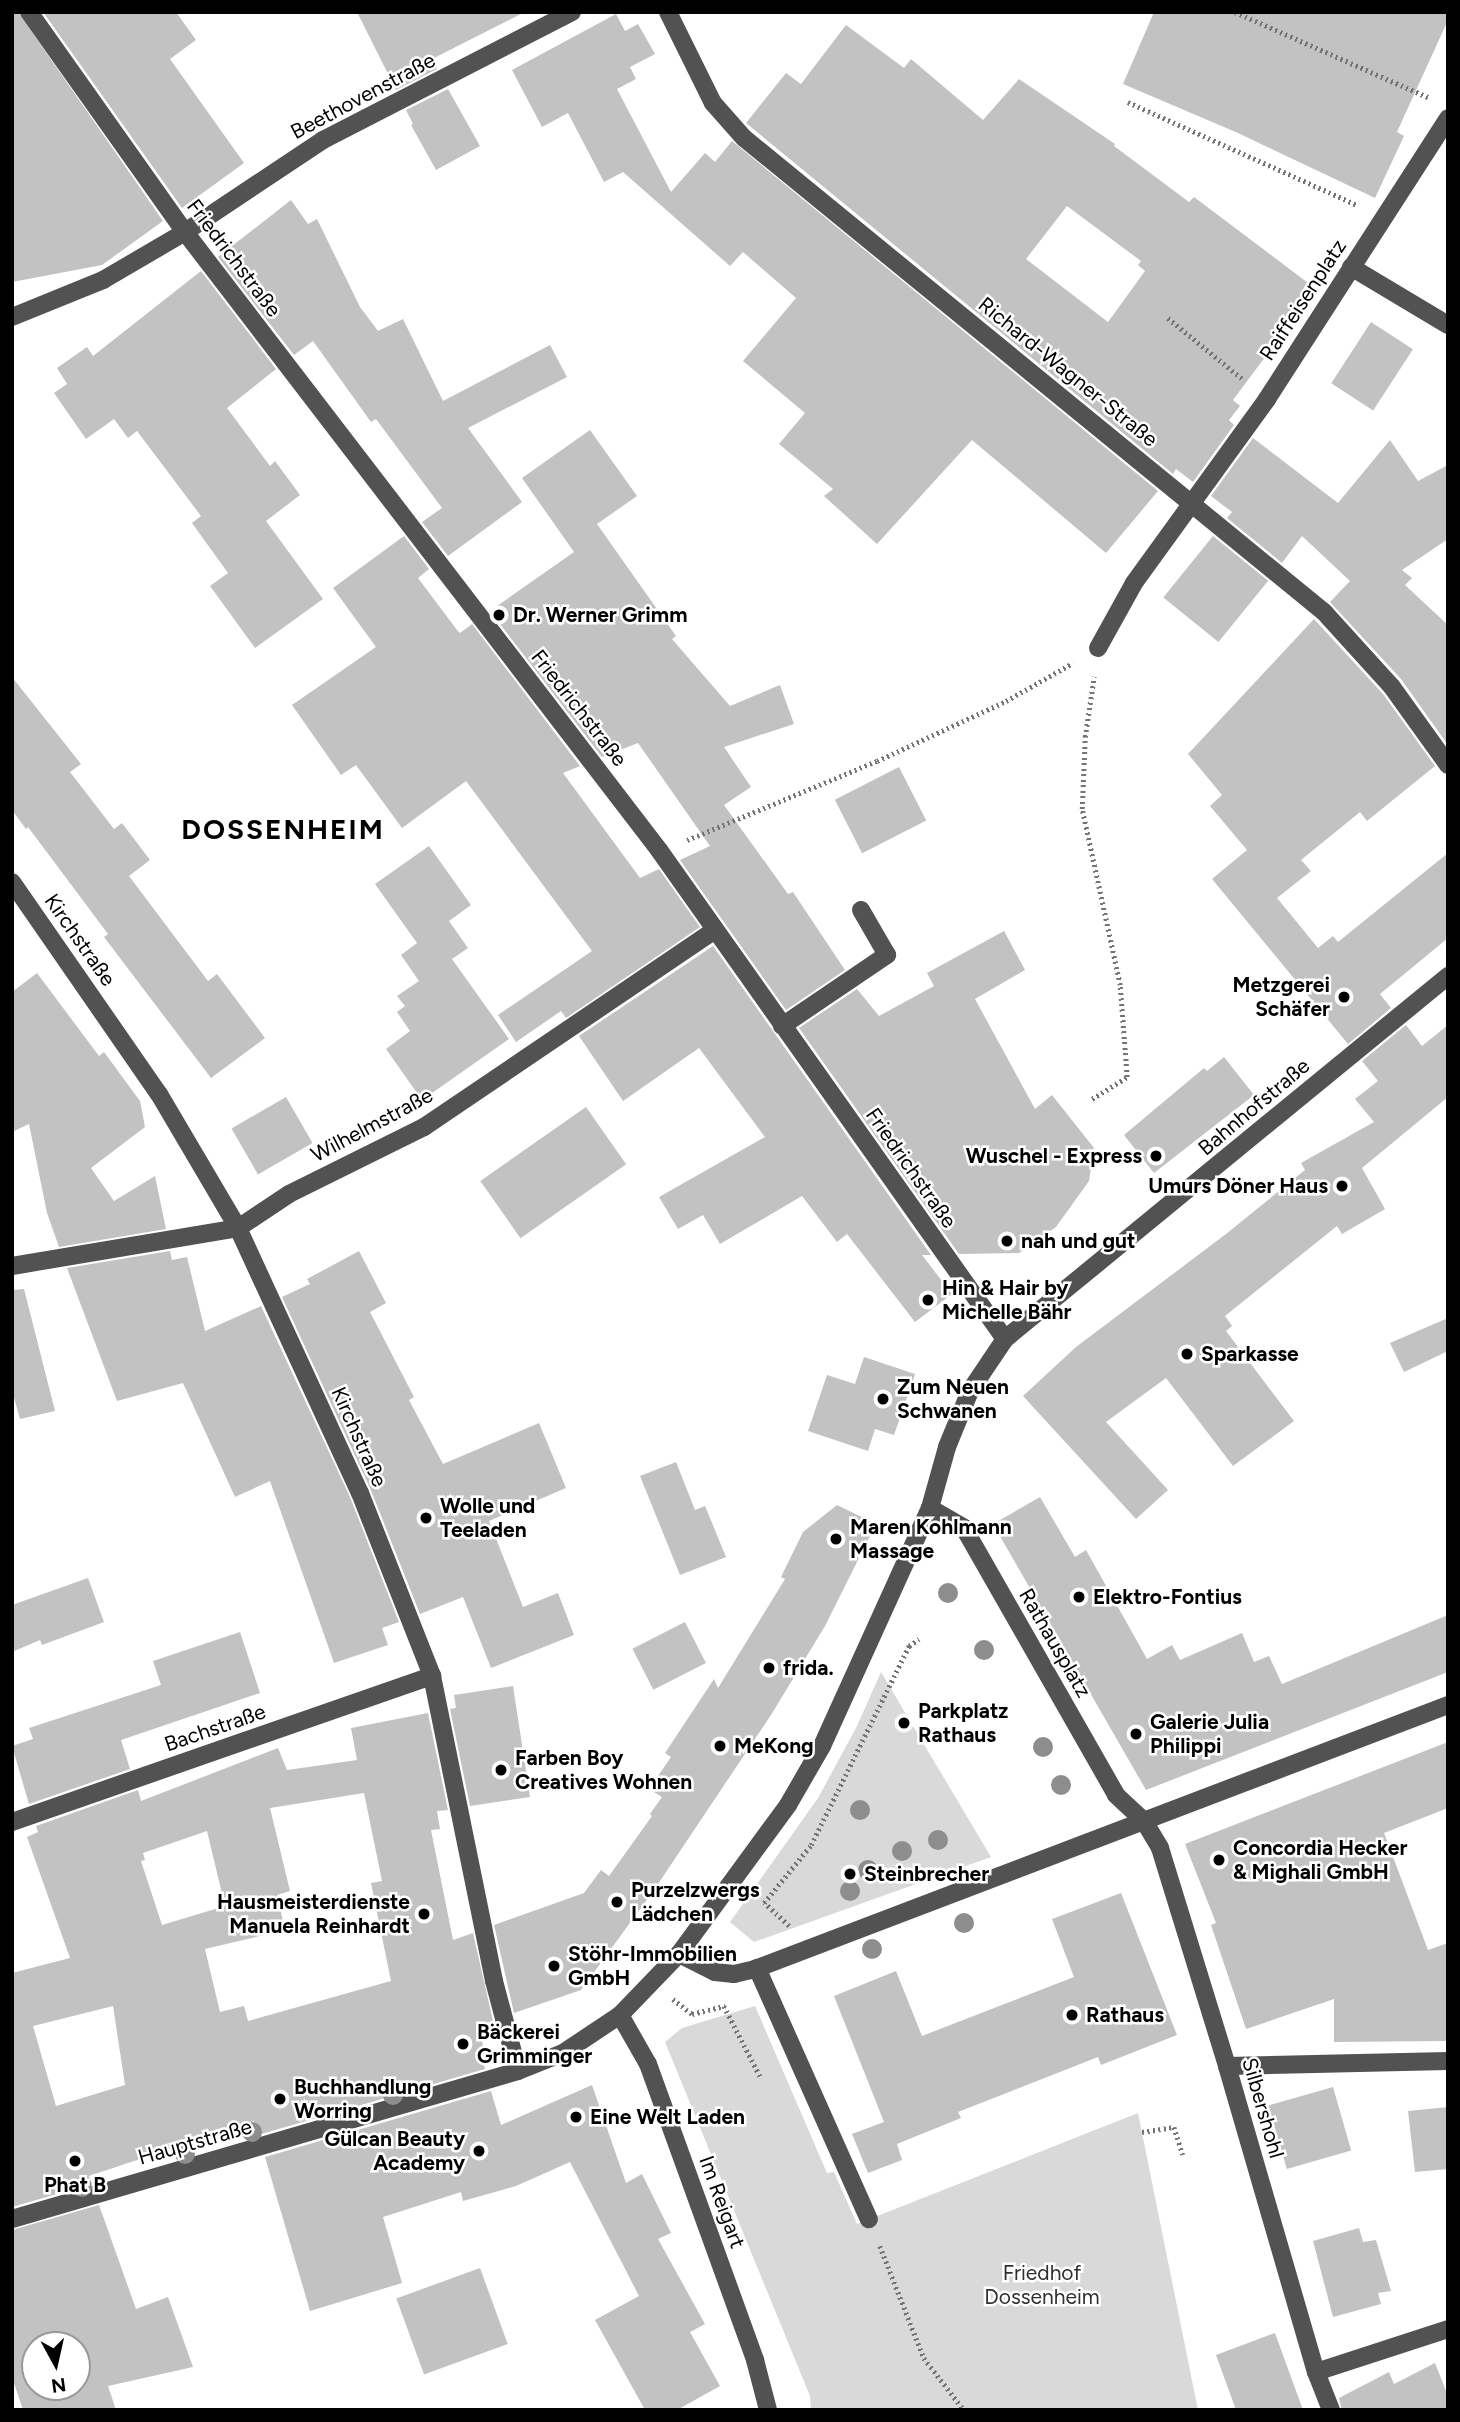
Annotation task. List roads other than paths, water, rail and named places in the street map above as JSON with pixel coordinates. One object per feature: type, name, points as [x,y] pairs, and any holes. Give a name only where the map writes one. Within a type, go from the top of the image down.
[{"type":"street","name":"Friedrichstraße","points":[[29,12],[185,232],[659,850],[1005,1339]]},
{"type":"street","name":"Beethovenstraße","points":[[12,317],[103,280],[185,232],[323,140],[572,12]]},
{"type":"street","name":"Richard-Wagner-Straße","points":[[668,12],[713,103],[744,138],[1324,612],[1392,687],[1448,765]]},
{"type":"street","name":"Raiffeisenplatz","points":[[1098,648],[1134,583],[1267,399],[1448,118]]},
{"type":"street","points":[[1351,267],[1448,325]]},
{"type":"street","name":"Kirchstraße","points":[[12,882],[159,1094],[238,1228],[360,1493],[432,1676],[494,1981],[518,2071]]},
{"type":"street","points":[[782,1026],[887,955],[861,910]]},
{"type":"street","name":"Wilhelmstraße","points":[[12,1266],[238,1228],[289,1194],[424,1127],[714,931]]},
{"type":"street","name":"Bahnhofstraße","points":[[930,1508],[947,1447],[970,1391],[1005,1339],[1448,976]]},
{"type":"street","points":[[930,1508],[822,1746],[788,1805],[678,1954],[715,1972],[734,1974],[757,1968],[1448,1705]]},
{"type":"street","name":"Rathausplatz","points":[[930,1508],[964,1528],[1116,1795],[1144,1822]]},
{"type":"street","name":"Bachstraße","points":[[12,1822],[432,1676]]},
{"type":"street","name":"Silbershohl","points":[[1144,1822],[1160,1848],[1316,2372],[1331,2410]]},
{"type":"street","name":"Hauptstraße","points":[[12,2220],[518,2071],[563,2053],[621,2015],[678,1954]]},
{"type":"street","points":[[757,1968],[869,2219]]},
{"type":"street","name":"Im Reigart","points":[[621,2015],[648,2064],[755,2360],[768,2410]]},
{"type":"street","points":[[1227,2066],[1448,2061]]},
{"type":"street","points":[[1316,2372],[1448,2329]]},
{"type":"place","name":"Dr. Werner Grimm","points":[[499,615]]},
{"type":"place","name":"Metzgerei Schäfer","points":[[1344,997]]},
{"type":"place","name":"Wuschel - Express","points":[[1156,1156]]},
{"type":"place","name":"Umurs Döner Haus","points":[[1342,1186]]},
{"type":"place","name":"nah und gut","points":[[1007,1241]]},
{"type":"place","name":"Hin & Hair by Michelle Bähr","points":[[928,1300]]},
{"type":"place","name":"Sparkasse","points":[[1187,1354]]},
{"type":"place","name":"Zum Neuen Schwanen","points":[[883,1399]]},
{"type":"place","name":"Wolle und Teeladen","points":[[426,1518]]},
{"type":"place","name":"Maren Kohlmann Massage","points":[[836,1539]]},
{"type":"place","name":"Elektro-Fontius","points":[[1079,1597]]},
{"type":"place","name":"frida.","points":[[769,1668]]},
{"type":"place","name":"Parkplatz Rathaus","points":[[904,1723]]},
{"type":"place","name":"Galerie Julia Philippi","points":[[1136,1734]]},
{"type":"place","name":"MeKong","points":[[720,1746]]},
{"type":"place","name":"Farben Boy Creatives Wohnen","points":[[501,1770]]},
{"type":"place","name":"Concordia Hecker & Mighali GmbH","points":[[1219,1860]]},
{"type":"place","name":"Steinbrecher","points":[[850,1874]]},
{"type":"place","name":"Purzelzwergs Lädchen","points":[[617,1902]]},
{"type":"place","name":"Hausmeisterdienste Manuela Reinhardt","points":[[424,1914]]},
{"type":"place","name":"Stöhr-Immobilien GmbH","points":[[554,1966]]},
{"type":"place","name":"Rathaus","points":[[1072,2015]]},
{"type":"place","name":"Bäckerei Grimminger","points":[[463,2044]]},
{"type":"place","name":"Buchhandlung Worring","points":[[280,2099]]},
{"type":"place","name":"Eine Welt Laden","points":[[576,2117]]},
{"type":"place","name":"Gülcan Beauty Academy","points":[[479,2151]]},
{"type":"place","name":"Phat B","points":[[75,2161]]},
{"type":"district","name":"DOSSENHEIM","points":[[283,829]]},
{"type":"park label","name":"Friedhof Dossenheim","points":[[1042,2285]]}]
